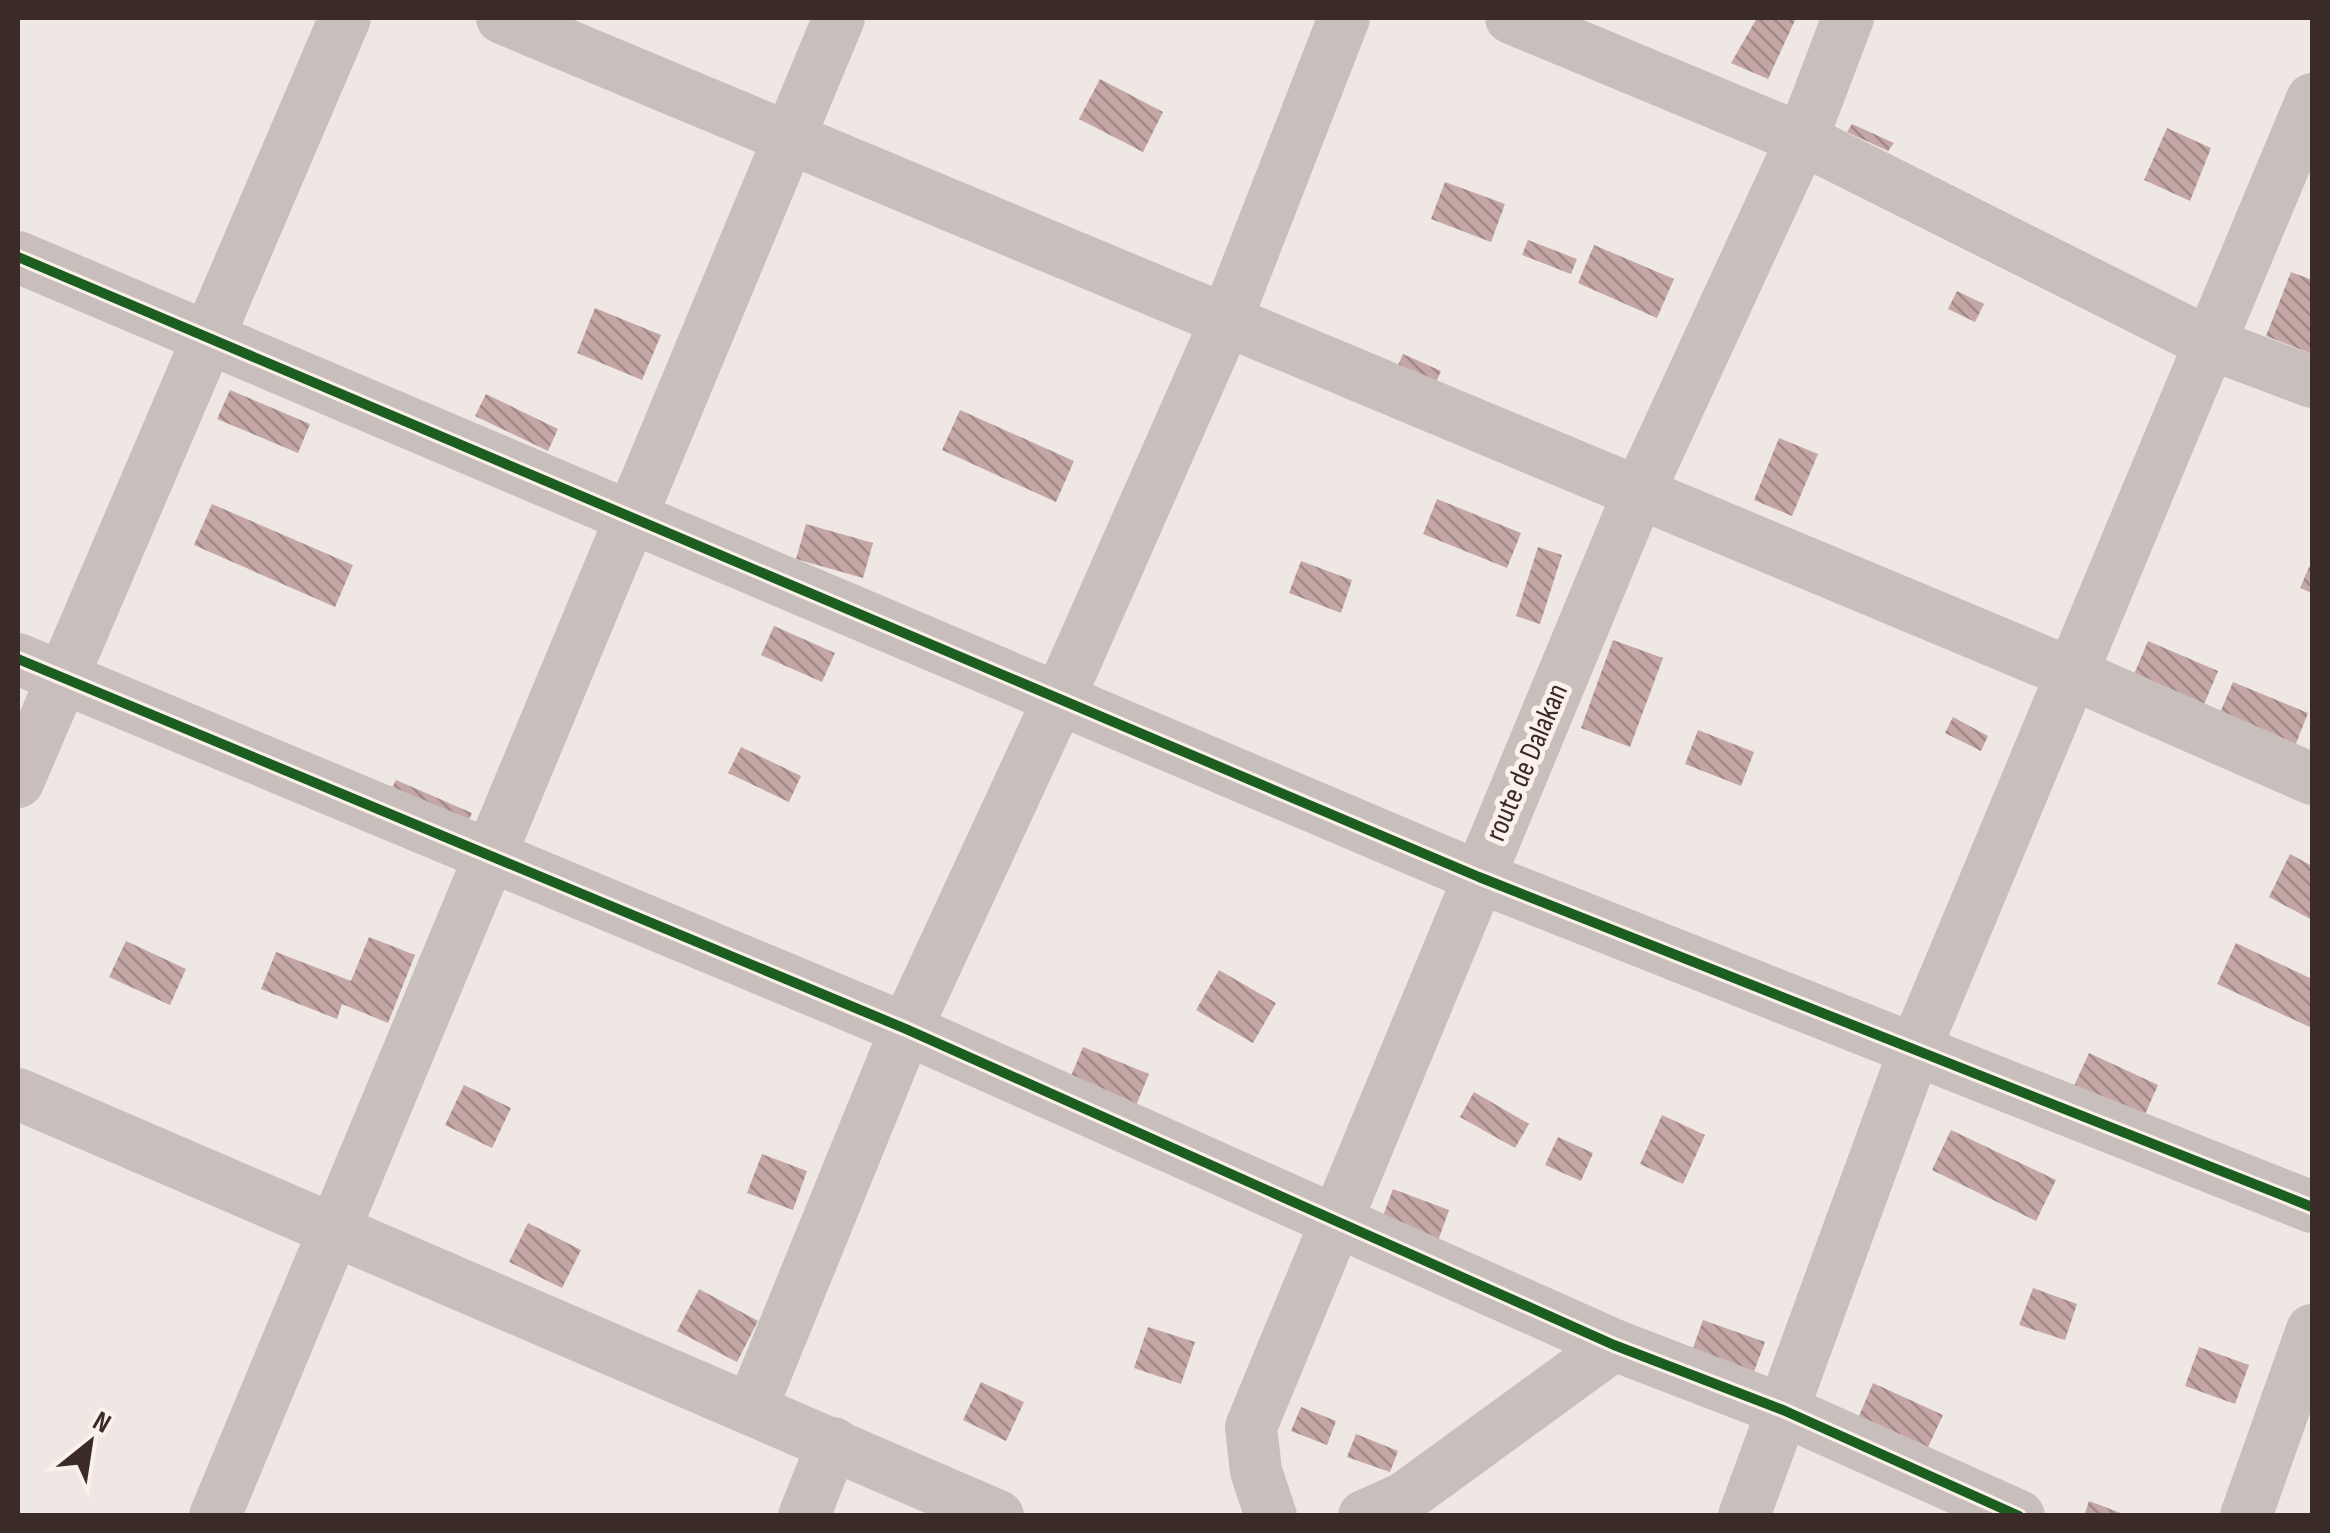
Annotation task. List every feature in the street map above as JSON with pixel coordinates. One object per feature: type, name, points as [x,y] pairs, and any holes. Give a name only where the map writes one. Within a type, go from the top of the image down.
[{"type":"street","points":[[18,782],[40,668],[207,338],[345,18]]},
{"type":"street","points":[[502,18],[2073,674],[2312,779]]},
{"type":"street","points":[[216,1516],[840,18]]},
{"type":"street","points":[[752,1407],[906,1028],[1058,700],[1225,323],[1344,18]]},
{"type":"street","points":[[1511,18],[1802,139],[2211,344],[2312,382]]},
{"type":"street","name":"route de Dalakan","points":[[1272,1516],[1256,1470],[1251,1427],[1639,492],[1802,139],[1848,18]]},
{"type":"street","points":[[1744,1516],[1915,1049],[2312,99]]},
{"type":"street","points":[[18,258],[1479,877],[2312,1207]]},
{"type":"street","points":[[40,668],[906,1028],[1614,1344],[1783,1410],[2019,1516]]},
{"type":"street","points":[[18,1094],[998,1516]]},
{"type":"street","points":[[2246,1516],[2312,1330]]},
{"type":"street","points":[[1364,1516],[1404,1498],[1614,1344]]},
{"type":"street","points":[[804,1516],[832,1443]]},
{"type":"building","points":[[1757,18],[1796,18],[1768,79],[1731,63]]},
{"type":"building","points":[[1100,79],[1163,112],[1143,152],[1079,119]]},
{"type":"building","points":[[1852,124],[1894,143],[1888,151],[1847,132]]},
{"type":"building","points":[[2167,128],[2211,148],[2190,201],[2144,180]]},
{"type":"building","points":[[1445,182],[1505,204],[1491,242],[1431,219]]},
{"type":"building","points":[[1528,240],[1577,259],[1571,274],[1522,255]]},
{"type":"building","points":[[1594,245],[1674,279],[1657,318],[1578,283]]},
{"type":"building","points":[[2291,272],[2312,280],[2312,354],[2266,336]]},
{"type":"building","points":[[1957,291],[1984,304],[1975,322],[1948,309]]},
{"type":"building","points":[[595,308],[661,335],[642,380],[577,353]]},
{"type":"building","points":[[1403,354],[1441,371],[1432,391],[1394,374]]},
{"type":"building","points":[[230,390],[310,424],[298,453],[217,419]]},
{"type":"building","points":[[486,394],[558,429],[548,451],[475,416]]},
{"type":"building","points":[[960,410],[1074,461],[1056,502],[942,450]]},
{"type":"building","points":[[1779,438],[1818,454],[1792,516],[1754,500]]},
{"type":"building","points":[[1437,499],[1521,533],[1507,568],[1423,534]]},
{"type":"building","points":[[212,504],[353,565],[335,607],[194,545]]},
{"type":"building","points":[[806,524],[873,543],[863,578],[796,559]]},
{"type":"building","points":[[1538,547],[1562,555],[1540,624],[1516,616]]},
{"type":"building","points":[[1301,561],[1352,580],[1341,613],[1289,593]]},
{"type":"building","points":[[2309,567],[2312,568],[2312,593],[2300,588]]},
{"type":"building","points":[[774,626],[835,653],[822,682],[761,655]]},
{"type":"building","points":[[1613,640],[1663,658],[1630,747],[1581,728]]},
{"type":"building","points":[[2148,641],[2218,671],[2200,714],[2130,684]]},
{"type":"building","points":[[2233,682],[2308,713],[2293,751],[2217,720]]},
{"type":"building","points":[[1953,717],[1988,736],[1981,751],[1945,733]]},
{"type":"building","points":[[1698,730],[1754,752],[1741,786],[1685,764]]},
{"type":"building","points":[[741,747],[801,776],[789,802],[728,773]]},
{"type":"building","points":[[396,780],[472,813],[463,834],[386,800]]},
{"type":"building","points":[[2290,854],[2312,866],[2312,920],[2269,897]]},
{"type":"building","points":[[369,937],[415,955],[388,1023],[342,1004],[337,1019],[261,989],[276,952],[351,981]]},
{"type":"building","points":[[126,941],[186,969],[170,1005],[109,977]]},
{"type":"building","points":[[2236,943],[2312,979],[2312,1028],[2217,984]]},
{"type":"building","points":[[1219,970],[1276,1003],[1253,1043],[1196,1010]]},
{"type":"building","points":[[1083,1047],[1149,1074],[1135,1108],[1069,1081]]},
{"type":"building","points":[[2089,1053],[2158,1085],[2143,1119],[2073,1088]]},
{"type":"building","points":[[464,1085],[511,1108],[492,1148],[445,1125]]},
{"type":"building","points":[[1474,1092],[1529,1124],[1515,1148],[1460,1117]]},
{"type":"building","points":[[1662,1115],[1705,1135],[1683,1184],[1640,1164]]},
{"type":"building","points":[[1951,1130],[2056,1180],[2036,1221],[1932,1170]]},
{"type":"building","points":[[1558,1137],[1593,1153],[1581,1181],[1545,1165]]},
{"type":"building","points":[[762,1154],[807,1171],[793,1210],[747,1193]]},
{"type":"building","points":[[1393,1189],[1449,1210],[1434,1252],[1377,1232]]},
{"type":"building","points":[[528,1223],[581,1250],[562,1288],[509,1262]]},
{"type":"building","points":[[2033,1288],[2077,1304],[2065,1340],[2019,1325]]},
{"type":"building","points":[[699,1289],[758,1321],[737,1362],[677,1331]]},
{"type":"building","points":[[1703,1320],[1765,1342],[1750,1382],[1689,1359]]},
{"type":"building","points":[[1148,1327],[1195,1342],[1181,1384],[1134,1368]]},
{"type":"building","points":[[2199,1347],[2249,1365],[2235,1404],[2185,1386]]},
{"type":"building","points":[[981,1382],[1024,1402],[1006,1441],[963,1420]]},
{"type":"building","points":[[1873,1383],[1943,1415],[1928,1447],[1859,1416]]},
{"type":"building","points":[[1301,1407],[1336,1421],[1327,1445],[1291,1431]]},
{"type":"building","points":[[1356,1434],[1398,1451],[1390,1472],[1347,1457]]},
{"type":"building","points":[[2089,1501],[2126,1515],[2084,1516]]},
{"type":"cycle path","points":[[18,257],[1479,877],[2312,1207]]},
{"type":"cycle path","points":[[18,659],[906,1029],[1614,1345],[1783,1410],[2019,1516]]}]
